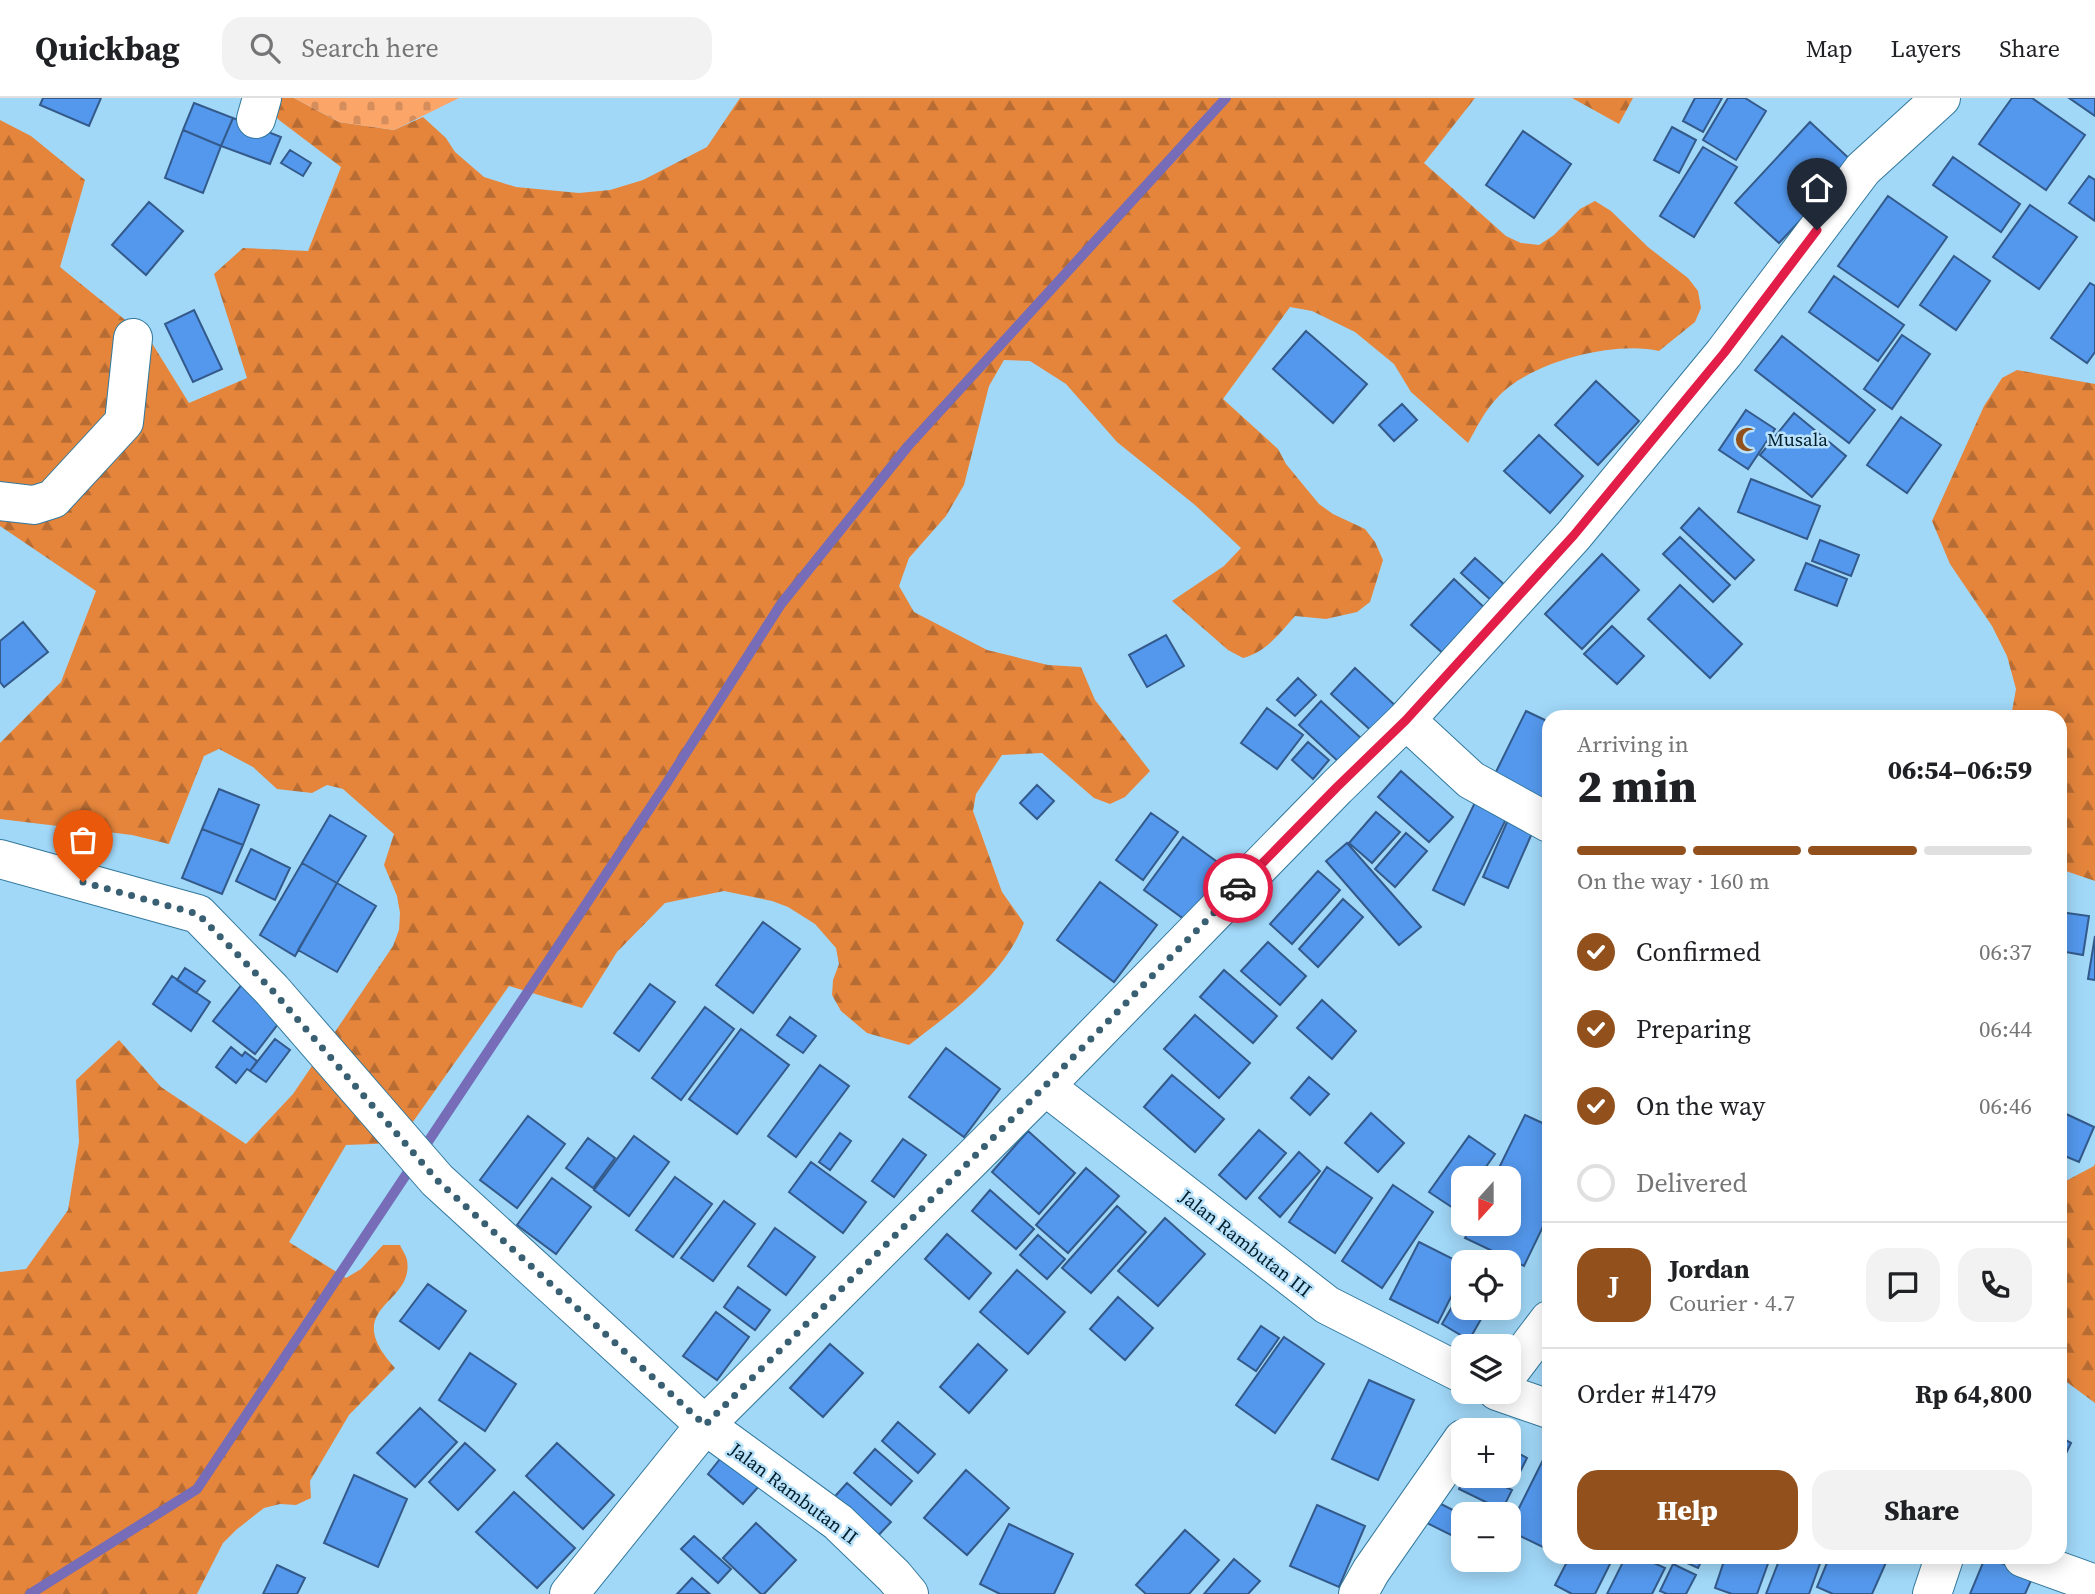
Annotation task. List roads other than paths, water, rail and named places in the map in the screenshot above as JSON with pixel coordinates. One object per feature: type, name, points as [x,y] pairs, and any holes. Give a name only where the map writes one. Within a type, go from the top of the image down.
[{"type":"street","points":[[569,1594],[705,1425],[1406,720],[1583,524],[1724,353],[1863,169],[1941,98]]},
{"type":"street","points":[[0,501],[34,505],[53,499],[124,422],[133,338]]},
{"type":"street","points":[[1406,720],[1471,780],[1542,819]]},
{"type":"street","name":"Jalan Rambutan II","points":[[0,859],[198,914],[272,990],[437,1180],[705,1425],[838,1522],[909,1594]]},
{"type":"street","name":"Jalan Rambutan III","points":[[1045,1086],[1327,1306],[1451,1368]]},
{"type":"street","points":[[1521,1357],[1542,1329]]},
{"type":"street","points":[[1521,1399],[1542,1407]]},
{"type":"street","points":[[1358,1594],[1451,1456]]},
{"type":"street","points":[[1932,1594],[1942,1564]]},
{"type":"street","points":[[2040,1564],[2095,1584]]},
{"type":"waterway","points":[[30,1594],[197,1489],[666,784],[781,604],[908,446],[1226,98]]},
{"type":"place","name":"Musala","points":[[1747,439]]}]
